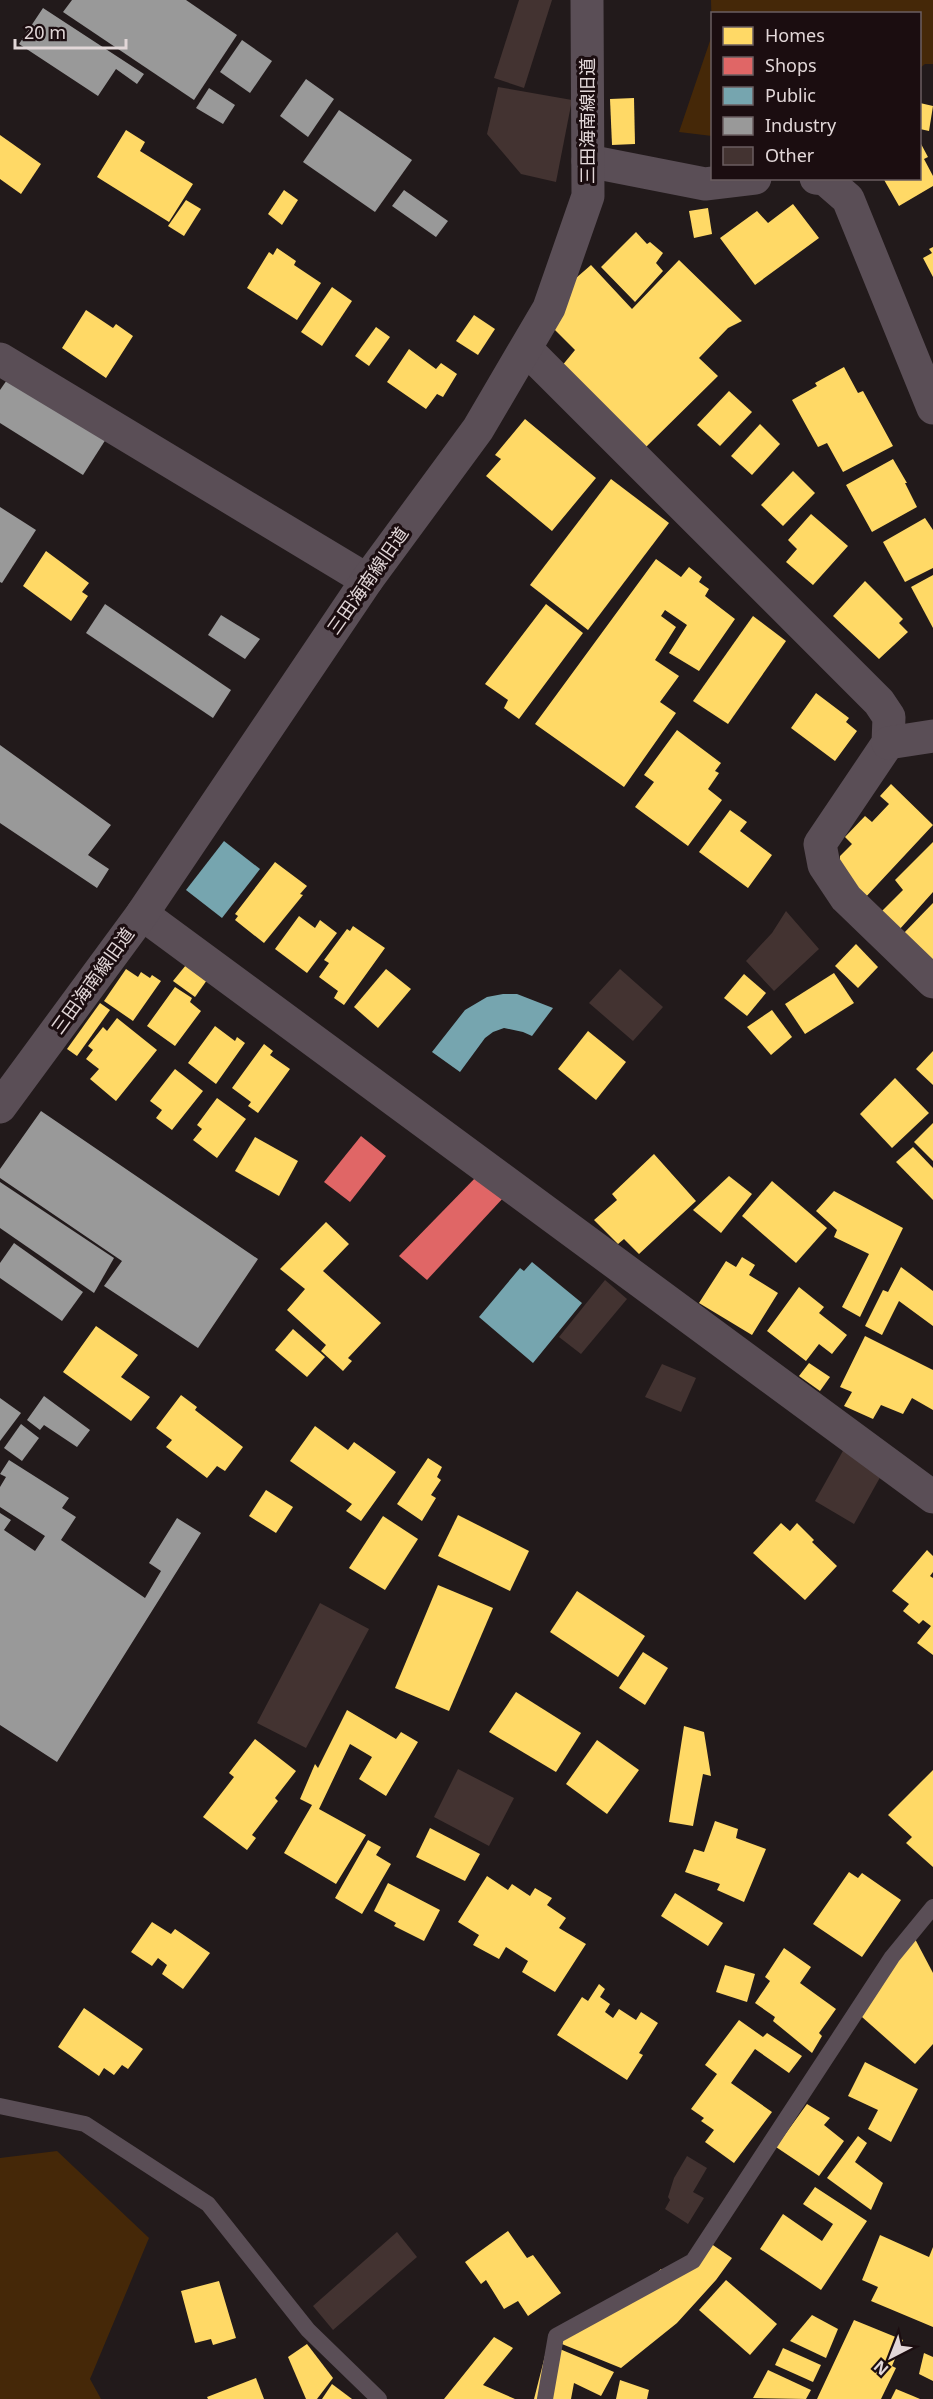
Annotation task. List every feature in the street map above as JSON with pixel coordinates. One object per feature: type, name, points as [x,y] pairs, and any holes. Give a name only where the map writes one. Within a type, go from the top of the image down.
[{"type":"street","name":"三田海南線旧道","points":[[0,1107],[142,914],[367,580],[478,429],[549,308],[588,196],[587,0]]},
{"type":"street","points":[[588,161],[705,184],[738,180]]},
{"type":"street","points":[[826,180],[848,199],[933,408]]},
{"type":"street","points":[[526,349],[879,702],[888,717],[888,743],[820,844],[824,865],[846,898],[933,981]]},
{"type":"street","points":[[0,359],[367,580]]},
{"type":"street","points":[[888,743],[933,736]]},
{"type":"street","points":[[142,914],[933,1497]]},
{"type":"lane","points":[[545,2399],[556,2336],[693,2261],[892,1957],[933,1907]]},
{"type":"lane","points":[[0,2106],[85,2124],[208,2204],[308,2330],[379,2399]]},
{"type":"shaded area","points":[[711,0],[933,0],[933,64],[925,64],[921,67],[921,12],[711,12]]},
{"type":"shaded area","points":[[711,38],[711,136],[679,132]]},
{"type":"shaded area","points":[[57,2151],[149,2238],[90,2379],[101,2399],[0,2399],[0,2158]]},
{"type":"building: Homes","points":[[634,98],[635,144],[612,145],[610,99]]},
{"type":"building: Homes","points":[[921,103],[933,106],[929,131],[921,129]]},
{"type":"building: Homes","points":[[126,130],[145,142],[140,151],[193,184],[169,222],[97,177]]},
{"type":"building: Homes","points":[[0,135],[41,164],[21,194],[0,179]]},
{"type":"building: Homes","points":[[921,144],[928,157],[924,159],[933,176],[933,186],[899,206],[884,180],[921,180]]},
{"type":"building: Homes","points":[[284,190],[298,200],[282,225],[268,214]]},
{"type":"building: Homes","points":[[186,200],[201,209],[184,236],[168,226]]},
{"type":"building: Homes","points":[[793,204],[819,238],[755,285],[720,238],[757,211],[768,223]]},
{"type":"building: Homes","points":[[708,208],[712,234],[694,238],[689,211]]},
{"type":"building: Homes","points":[[636,232],[647,244],[650,242],[663,253],[656,263],[663,271],[635,302],[601,267]]},
{"type":"building: Homes","points":[[933,247],[933,277],[923,258],[932,253],[929,249]]},
{"type":"building: Homes","points":[[277,248],[296,261],[294,265],[321,283],[297,320],[247,288],[269,252],[273,255]]},
{"type":"building: Homes","points":[[679,260],[742,321],[728,328],[699,358],[718,376],[646,447],[561,367],[575,350],[551,326],[576,278],[591,265],[632,309]]},
{"type":"building: Homes","points":[[332,287],[352,301],[322,346],[301,332]]},
{"type":"building: Homes","points":[[86,310],[113,328],[116,324],[133,336],[106,378],[62,348]]},
{"type":"building: Homes","points":[[474,315],[495,329],[478,355],[456,341]]},
{"type":"building: Homes","points":[[376,327],[390,337],[369,366],[355,356]]},
{"type":"building: Homes","points":[[409,349],[436,369],[441,363],[457,374],[443,397],[437,394],[426,409],[387,382]]},
{"type":"building: Homes","points":[[844,367],[858,393],[863,391],[893,446],[843,472],[827,443],[818,447],[792,400],[817,386],[815,383]]},
{"type":"building: Homes","points":[[729,391],[752,412],[720,446],[697,425]]},
{"type":"building: Homes","points":[[525,419],[596,478],[552,531],[486,476],[501,459],[495,455]]},
{"type":"building: Homes","points":[[760,424],[780,444],[752,475],[731,456]]},
{"type":"building: Homes","points":[[893,459],[917,507],[872,532],[846,485]]},
{"type":"building: Homes","points":[[793,471],[815,493],[783,526],[761,505]]},
{"type":"building: Homes","points":[[611,479],[669,523],[588,630],[530,585]]},
{"type":"building: Homes","points":[[811,514],[848,546],[813,585],[786,562],[797,549],[788,540]]},
{"type":"building: Homes","points":[[925,518],[933,530],[933,568],[905,582],[883,542]]},
{"type":"building: Homes","points":[[46,551],[89,583],[82,592],[88,596],[71,621],[23,586]]},
{"type":"building: Homes","points":[[656,559],[681,577],[689,567],[702,577],[699,582],[709,589],[705,596],[735,619],[699,671],[669,653],[687,625],[665,610],[661,616],[676,627],[655,660],[679,676],[660,702],[676,713],[624,787],[535,724]]},
{"type":"building: Homes","points":[[933,575],[933,628],[911,587]]},
{"type":"building: Homes","points":[[865,581],[903,619],[899,623],[908,632],[879,659],[833,616]]},
{"type":"building: Homes","points":[[546,604],[583,633],[519,719],[504,708],[508,700],[485,684]]},
{"type":"building: Homes","points":[[753,616],[786,641],[728,724],[693,701]]},
{"type":"building: Homes","points":[[816,693],[849,718],[846,722],[857,731],[835,761],[791,728]]},
{"type":"building: Homes","points":[[677,730],[721,763],[715,771],[719,773],[708,789],[722,800],[688,846],[635,807],[654,782],[644,775]]},
{"type":"building: Homes","points":[[891,784],[933,825],[863,900],[839,876],[840,856],[852,844],[845,837],[865,816],[872,822],[889,804],[880,796]]},
{"type":"building: Homes","points":[[730,810],[747,822],[740,831],[772,855],[748,888],[699,852]]},
{"type":"building: Homes","points":[[933,842],[933,892],[899,930],[880,913],[903,890],[895,880]]},
{"type":"building: Homes","points":[[275,862],[307,886],[300,894],[303,895],[264,943],[235,920],[238,916],[235,914]]},
{"type":"building: Homes","points":[[933,903],[933,971],[901,936]]},
{"type":"building: Homes","points":[[299,916],[315,928],[320,920],[337,933],[307,973],[275,949]]},
{"type":"building: Homes","points":[[353,926],[385,948],[344,1005],[334,998],[338,991],[319,977],[329,963],[324,960],[347,929],[350,931]]},
{"type":"building: Homes","points":[[856,944],[878,967],[858,988],[835,966]]},
{"type":"building: Homes","points":[[186,965],[207,980],[195,997],[173,981]]},
{"type":"building: Homes","points":[[126,969],[138,977],[141,972],[161,981],[133,1021],[104,1001]]},
{"type":"building: Homes","points":[[386,969],[411,989],[378,1028],[354,1007]]},
{"type":"building: Homes","points":[[834,973],[854,1003],[805,1034],[785,1004]]},
{"type":"building: Homes","points":[[744,974],[766,993],[747,1016],[724,998]]},
{"type":"building: Homes","points":[[175,987],[192,998],[190,1002],[201,1011],[175,1046],[147,1026]]},
{"type":"building: Homes","points":[[100,1003],[110,1010],[77,1056],[67,1049]]},
{"type":"building: Homes","points":[[772,1010],[792,1037],[771,1055],[747,1027]]},
{"type":"building: Homes","points":[[117,1018],[157,1050],[116,1101],[90,1079],[99,1069],[86,1059],[93,1050],[88,1046],[103,1027],[107,1031]]},
{"type":"building: Homes","points":[[215,1026],[235,1041],[237,1037],[245,1043],[216,1084],[188,1063]]},
{"type":"building: Homes","points":[[588,1031],[626,1062],[596,1100],[558,1069]]},
{"type":"building: Homes","points":[[264,1044],[273,1051],[270,1055],[290,1069],[258,1113],[248,1106],[251,1102],[232,1088]]},
{"type":"building: Homes","points":[[933,1051],[933,1085],[916,1069]]},
{"type":"building: Homes","points":[[175,1069],[203,1091],[172,1130],[156,1118],[162,1110],[150,1101]]},
{"type":"building: Homes","points":[[895,1078],[929,1113],[892,1148],[860,1114]]},
{"type":"building: Homes","points":[[217,1098],[246,1119],[217,1158],[193,1140],[202,1129],[197,1125]]},
{"type":"building: Homes","points":[[933,1123],[933,1161],[914,1142]]},
{"type":"building: Homes","points":[[255,1137],[298,1161],[279,1196],[235,1171]]},
{"type":"building: Homes","points":[[913,1147],[933,1168],[933,1200],[896,1162]]},
{"type":"building: Homes","points":[[654,1154],[696,1201],[639,1254],[624,1239],[618,1244],[594,1220],[617,1200],[612,1194]]},
{"type":"building: Homes","points":[[729,1176],[752,1194],[721,1233],[693,1210]]},
{"type":"building: Homes","points":[[772,1181],[827,1228],[796,1263],[742,1216]]},
{"type":"building: Homes","points":[[834,1191],[903,1228],[860,1317],[842,1307],[869,1254],[834,1237],[837,1230],[816,1211]]},
{"type":"building: Homes","points":[[326,1222],[349,1244],[323,1271],[381,1323],[348,1358],[352,1361],[343,1371],[321,1351],[326,1345],[287,1310],[305,1289],[280,1269]]},
{"type":"building: Homes","points":[[742,1257],[755,1265],[749,1275],[778,1293],[752,1335],[699,1303],[726,1261],[736,1267]]},
{"type":"building: Homes","points":[[901,1267],[933,1291],[933,1326],[899,1301],[882,1335],[865,1326],[883,1290],[888,1292]]},
{"type":"building: Homes","points":[[799,1287],[824,1307],[819,1313],[847,1335],[832,1354],[819,1344],[806,1361],[767,1331]]},
{"type":"building: Homes","points":[[96,1326],[138,1355],[121,1377],[150,1397],[131,1421],[63,1372]]},
{"type":"building: Homes","points":[[293,1329],[325,1357],[307,1377],[275,1350]]},
{"type":"building: Homes","points":[[865,1336],[933,1370],[933,1410],[912,1398],[903,1414],[881,1405],[873,1419],[844,1406],[852,1392],[840,1387]]},
{"type":"building: Homes","points":[[809,1363],[830,1377],[820,1391],[799,1376]]},
{"type":"building: Homes","points":[[181,1395],[197,1407],[195,1410],[243,1447],[225,1471],[217,1466],[207,1478],[166,1447],[172,1440],[156,1428]]},
{"type":"building: Homes","points":[[315,1426],[348,1450],[354,1442],[396,1472],[361,1521],[346,1511],[352,1504],[290,1461]]},
{"type":"building: Homes","points":[[428,1458],[442,1467],[437,1477],[441,1480],[431,1495],[436,1498],[422,1521],[397,1504]]},
{"type":"building: Homes","points":[[266,1490],[293,1507],[276,1533],[249,1516]]},
{"type":"building: Homes","points":[[458,1515],[529,1551],[510,1591],[438,1556]]},
{"type":"building: Homes","points":[[383,1516],[418,1539],[385,1590],[349,1568]]},
{"type":"building: Homes","points":[[781,1523],[790,1531],[797,1523],[814,1540],[812,1542],[837,1566],[805,1600],[753,1553]]},
{"type":"building: Homes","points":[[927,1550],[933,1556],[933,1572],[930,1576],[933,1578],[933,1655],[917,1643],[931,1626],[923,1620],[919,1624],[903,1611],[909,1604],[892,1591]]},
{"type":"building: Homes","points":[[438,1585],[493,1608],[449,1711],[395,1688]]},
{"type":"building: Homes","points":[[577,1591],[645,1636],[618,1677],[550,1632]]},
{"type":"building: Homes","points":[[643,1652],[668,1668],[645,1705],[619,1688]]},
{"type":"building: Homes","points":[[516,1692],[581,1733],[556,1772],[489,1732]]},
{"type":"building: Homes","points":[[347,1710],[396,1739],[401,1732],[418,1742],[386,1796],[359,1779],[372,1757],[350,1744],[319,1809],[366,1835],[336,1884],[284,1853],[312,1805],[300,1799],[315,1764],[318,1768]]},
{"type":"building: Homes","points":[[684,1726],[704,1732],[711,1776],[703,1774],[693,1826],[669,1822]]},
{"type":"building: Homes","points":[[255,1739],[296,1771],[275,1798],[278,1801],[252,1835],[256,1838],[247,1850],[203,1817],[234,1777],[229,1773]]},
{"type":"building: Homes","points":[[597,1740],[639,1770],[607,1814],[566,1784]]},
{"type":"building: Homes","points":[[933,1770],[933,1867],[906,1843],[912,1837],[888,1815]]},
{"type":"building: Homes","points":[[715,1821],[738,1829],[736,1838],[766,1849],[744,1902],[717,1890],[720,1884],[685,1872],[694,1849],[704,1852]]},
{"type":"building: Homes","points":[[430,1828],[480,1854],[465,1881],[416,1857]]},
{"type":"building: Homes","points":[[368,1840],[381,1847],[376,1855],[391,1864],[362,1914],[335,1898]]},
{"type":"building: Homes","points":[[849,1872],[858,1878],[862,1873],[901,1900],[862,1957],[813,1924]]},
{"type":"building: Homes","points":[[487,1876],[508,1890],[512,1884],[530,1896],[535,1888],[552,1898],[547,1905],[566,1918],[559,1928],[586,1944],[555,1992],[522,1972],[528,1961],[506,1947],[499,1959],[473,1945],[479,1935],[458,1922]]},
{"type":"building: Homes","points":[[388,1883],[440,1910],[424,1941],[394,1926],[396,1923],[374,1911]]},
{"type":"building: Homes","points":[[675,1893],[723,1923],[708,1946],[661,1916]]},
{"type":"building: Homes","points":[[152,1922],[171,1934],[175,1929],[210,1953],[183,1989],[162,1974],[167,1965],[158,1958],[152,1966],[131,1952]]},
{"type":"building: Homes","points":[[914,1937],[933,1973],[933,2044],[915,2064],[853,2009]]},
{"type":"building: Homes","points":[[784,1948],[811,1967],[800,1983],[836,2009],[819,2033],[822,2036],[812,2053],[773,2021],[775,2017],[755,2003],[770,1981],[765,1977]]},
{"type":"building: Homes","points":[[725,1965],[755,1974],[747,2002],[716,1992]]},
{"type":"building: Homes","points":[[599,1984],[605,1989],[600,1997],[610,2004],[605,2012],[613,2018],[619,2009],[636,2020],[641,2012],[658,2023],[639,2053],[643,2055],[627,2080],[557,2035],[582,1997],[588,2001]]},
{"type":"building: Homes","points":[[84,2008],[143,2049],[128,2069],[122,2065],[114,2075],[104,2068],[99,2076],[58,2047]]},
{"type":"building: Homes","points":[[739,2020],[763,2037],[767,2033],[802,2056],[789,2073],[755,2049],[731,2083],[772,2112],[734,2163],[705,2142],[714,2130],[701,2121],[704,2118],[691,2109],[717,2074],[705,2065]]},
{"type":"building: Homes","points":[[865,2062],[918,2089],[891,2142],[868,2129],[878,2110],[848,2096]]},
{"type":"building: Homes","points":[[807,2104],[830,2118],[824,2125],[844,2141],[819,2176],[776,2147]]},
{"type":"building: Homes","points":[[858,2136],[867,2143],[855,2162],[883,2183],[871,2210],[827,2178]]},
{"type":"building: Homes","points":[[815,2187],[867,2221],[821,2290],[760,2249],[783,2214],[822,2241],[833,2224],[803,2204]]},
{"type":"building: Homes","points":[[508,2231],[527,2258],[533,2255],[561,2293],[528,2316],[518,2301],[504,2309],[486,2280],[481,2284],[465,2262]]},
{"type":"building: Homes","points":[[880,2235],[929,2257],[933,2247],[933,2327],[871,2301],[878,2287],[862,2280]]},
{"type":"building: Homes","points":[[707,2241],[732,2258],[716,2280],[677,2323],[621,2368],[557,2342],[641,2287],[661,2269],[668,2278]]},
{"type":"building: Homes","points":[[726,2280],[777,2324],[750,2355],[699,2310]]},
{"type":"building: Homes","points":[[219,2281],[236,2338],[213,2345],[211,2339],[195,2343],[181,2291]]},
{"type":"building: Homes","points":[[812,2315],[838,2329],[826,2358],[790,2341]]},
{"type":"building: Homes","points":[[854,2320],[903,2340],[892,2366],[896,2368],[881,2399],[817,2399]]},
{"type":"building: Homes","points":[[494,2337],[513,2348],[483,2385],[515,2399],[444,2399]]},
{"type":"building: Homes","points":[[307,2344],[333,2378],[317,2399],[306,2399],[288,2357]]},
{"type":"building: Homes","points":[[548,2344],[614,2372],[601,2396],[574,2383],[571,2399],[534,2399]]},
{"type":"building: Homes","points":[[783,2348],[821,2365],[813,2382],[775,2365]]},
{"type":"building: Homes","points":[[924,2353],[933,2357],[933,2381],[919,2374]]},
{"type":"building: Homes","points":[[768,2370],[811,2390],[806,2399],[753,2398]]},
{"type":"building: Homes","points":[[256,2378],[264,2399],[208,2399],[207,2397]]},
{"type":"building: Homes","points":[[620,2380],[649,2390],[647,2399],[616,2399]]},
{"type":"building: Homes","points":[[332,2384],[352,2399],[322,2399]]},
{"type":"building: Homes","points":[[896,2389],[913,2396],[920,2399],[891,2399]]},
{"type":"building: Shops","points":[[361,1136],[386,1156],[350,1202],[324,1182]]},
{"type":"building: Shops","points":[[479,1174],[504,1197],[427,1280],[399,1256]]},
{"type":"building: Public","points":[[224,841],[260,869],[222,918],[186,890]]},
{"type":"building: Public","points":[[517,994],[553,1008],[532,1036],[504,1028],[493,1032],[485,1038],[460,1072],[432,1052],[465,1010],[487,997]]},
{"type":"building: Public","points":[[532,1262],[582,1303],[533,1363],[479,1317],[520,1268],[524,1271]]},
{"type":"building: Industry","points":[[72,0],[186,0],[237,35],[194,100],[63,12]]},
{"type":"building: Industry","points":[[43,8],[144,74],[137,84],[116,69],[98,96],[19,44]]},
{"type":"building: Industry","points":[[242,40],[272,61],[250,93],[220,72]]},
{"type":"building: Industry","points":[[306,79],[334,99],[308,137],[280,116]]},
{"type":"building: Industry","points":[[209,88],[235,105],[223,124],[196,108]]},
{"type":"building: Industry","points":[[339,110],[412,160],[375,212],[303,162]]},
{"type":"building: Industry","points":[[404,190],[448,221],[436,237],[392,206]]},
{"type":"building: Industry","points":[[9,377],[106,439],[83,475],[0,423],[0,390]]},
{"type":"building: Industry","points":[[0,507],[36,530],[2,583],[0,582]]},
{"type":"building: Industry","points":[[105,604],[231,690],[213,718],[86,633]]},
{"type":"building: Industry","points":[[221,615],[260,639],[245,659],[208,635]]},
{"type":"building: Industry","points":[[0,745],[111,825],[88,855],[109,869],[97,888],[0,823]]},
{"type":"building: Industry","points":[[41,1111],[258,1259],[198,1348],[104,1286],[122,1261],[0,1178],[0,1169]]},
{"type":"building: Industry","points":[[0,1182],[114,1258],[94,1293],[0,1228]]},
{"type":"building: Industry","points":[[14,1243],[83,1292],[62,1321],[0,1278],[0,1263]]},
{"type":"building: Industry","points":[[44,1396],[90,1430],[77,1447],[44,1425],[40,1430],[27,1420]]},
{"type":"building: Industry","points":[[0,1398],[21,1413],[0,1441]]},
{"type":"building: Industry","points":[[21,1424],[39,1438],[22,1461],[4,1448]]},
{"type":"building: Industry","points":[[9,1460],[69,1498],[62,1508],[76,1517],[61,1540],[145,1598],[161,1571],[149,1563],[177,1518],[201,1533],[57,1762],[0,1725],[0,1513],[11,1520],[4,1530],[35,1551],[45,1536],[0,1507],[0,1487],[6,1477],[0,1474]]},
{"type":"building: Other","points":[[519,0],[552,0],[524,88],[494,78]]},
{"type":"building: Other","points":[[498,87],[572,100],[556,182],[521,174],[487,134]]},
{"type":"building: Other","points":[[786,911],[819,949],[774,991],[746,961],[772,933]]},
{"type":"building: Other","points":[[620,969],[663,1007],[633,1041],[589,1003]]},
{"type":"building: Other","points":[[605,1280],[627,1299],[581,1354],[559,1337]]},
{"type":"building: Other","points":[[662,1364],[696,1378],[681,1412],[645,1397]]},
{"type":"building: Other","points":[[844,1449],[883,1472],[854,1524],[815,1501]]},
{"type":"building: Other","points":[[320,1603],[369,1629],[306,1748],[257,1723]]},
{"type":"building: Other","points":[[458,1769],[514,1798],[489,1846],[434,1817]]},
{"type":"building: Other","points":[[687,2156],[707,2168],[693,2192],[704,2198],[688,2224],[665,2209],[670,2200],[668,2197],[674,2178]]},
{"type":"building: Other","points":[[397,2232],[417,2257],[333,2330],[313,2306]]}]
